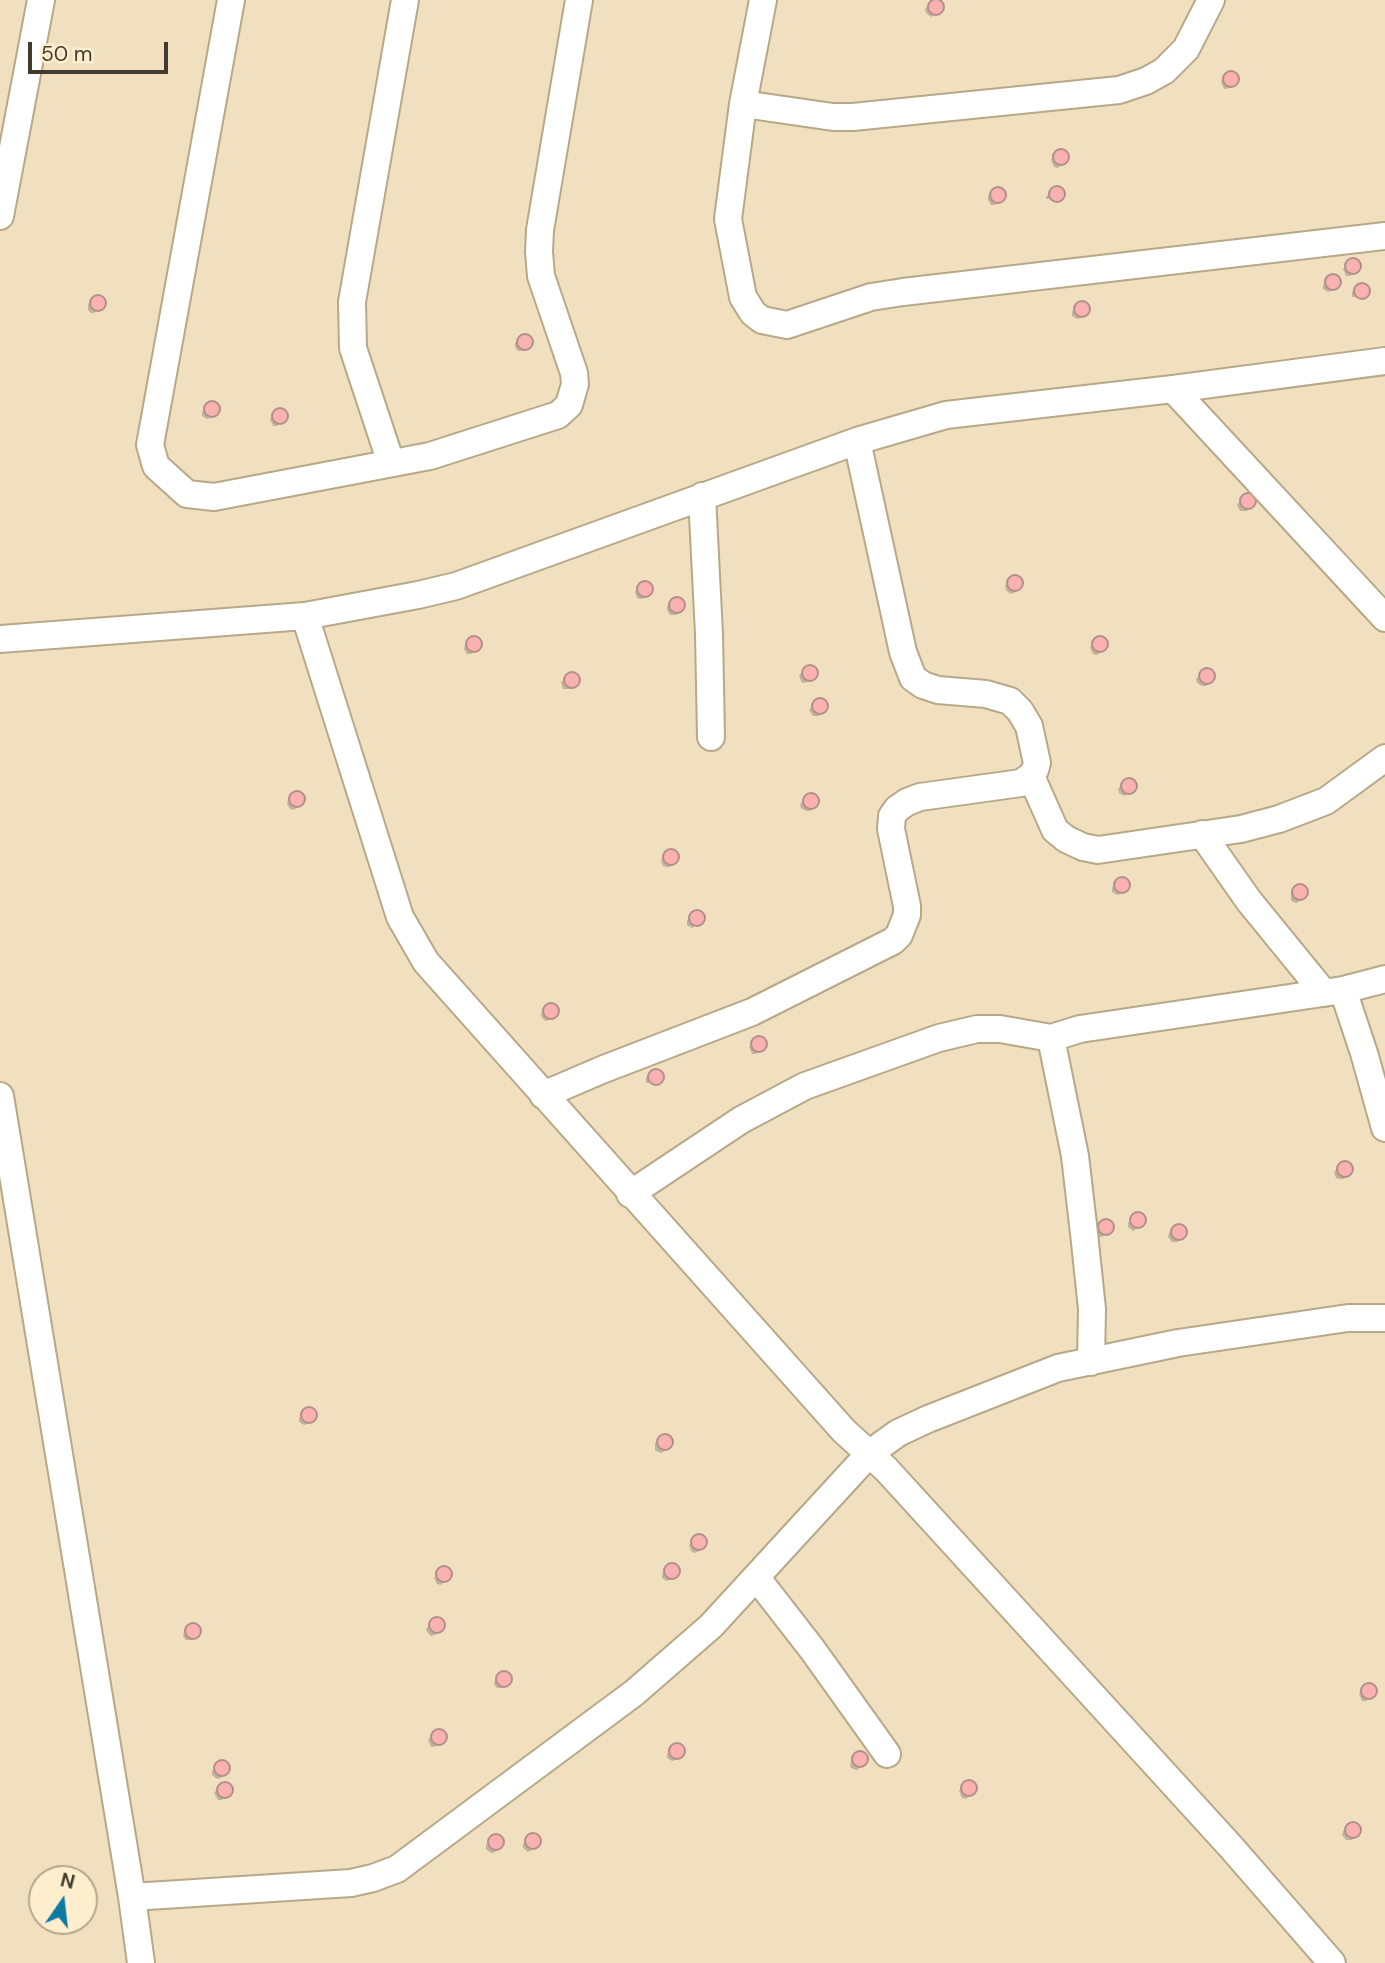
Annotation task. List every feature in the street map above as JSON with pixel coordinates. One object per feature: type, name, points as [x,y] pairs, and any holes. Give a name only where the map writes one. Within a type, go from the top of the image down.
[{"type":"street","points":[[0,216],[41,0]]},
{"type":"street","points":[[231,0],[150,445],[156,466],[187,494],[214,497],[430,456],[558,415],[569,405],[576,384],[574,373],[541,276],[538,252],[579,0]]},
{"type":"street","points":[[391,463],[353,348],[352,302],[405,0]]},
{"type":"street","points":[[763,0],[743,104],[728,219],[743,297],[752,313],[762,320],[786,325],[871,297],[903,292],[1385,236]]},
{"type":"street","points":[[743,104],[833,117],[853,117],[1119,90],[1146,81],[1164,71],[1186,49],[1211,0]]},
{"type":"street","points":[[0,639],[305,616],[418,595],[456,586],[857,441],[946,415],[1385,361]]},
{"type":"street","points":[[1173,389],[1385,618]]},
{"type":"street","points":[[543,1095],[752,1012],[893,941],[899,935],[907,915],[891,829],[892,816],[897,809],[920,797],[1021,783],[1031,776],[1037,763],[1029,726],[1020,710],[1010,701],[986,694],[938,690],[913,678],[903,652],[857,441]]},
{"type":"street","points":[[702,496],[709,634],[710,737]]},
{"type":"street","points":[[305,616],[400,917],[426,962],[844,1431],[886,1469],[1222,1837],[1332,1963]]},
{"type":"street","points":[[1031,776],[1055,830],[1083,847],[1098,850],[1241,829],[1279,819],[1326,801],[1385,758]]},
{"type":"street","points":[[1202,834],[1249,901],[1333,992],[1364,1053],[1385,1128]]},
{"type":"street","points":[[630,1194],[741,1120],[805,1086],[939,1038],[977,1029],[1000,1029],[1051,1038],[1080,1029],[1333,992],[1385,979]]},
{"type":"street","points":[[1051,1038],[1074,1156],[1083,1220],[1092,1309],[1091,1362]]},
{"type":"street","points":[[0,1096],[141,1963]]},
{"type":"street","points":[[132,1897],[351,1882],[373,1878],[397,1869],[635,1693],[711,1626],[869,1454],[898,1433],[928,1419],[1058,1368],[1178,1343],[1348,1318],[1385,1318]]},
{"type":"street","points":[[756,1577],[812,1649],[887,1754]]},
{"type":"building","points":[[936,-1],[944,7],[936,15],[928,7]]},
{"type":"building","points":[[1231,71],[1237,73],[1237,85],[1231,87],[1225,85],[1223,79],[1225,73]]},
{"type":"building","points":[[1061,149],[1067,151],[1067,163],[1061,165],[1055,163],[1053,157],[1055,151]]},
{"type":"building","points":[[1057,186],[1063,188],[1063,200],[1057,202],[1051,200],[1049,194],[1051,188]]},
{"type":"building","points":[[998,187],[1004,189],[1004,201],[998,203],[992,201],[990,195],[992,189]]},
{"type":"building","points":[[1353,258],[1359,260],[1359,272],[1353,274],[1347,272],[1345,266],[1347,260]]},
{"type":"building","points":[[1333,274],[1339,276],[1339,288],[1333,290],[1327,288],[1325,282],[1327,276]]},
{"type":"building","points":[[1362,283],[1368,285],[1368,297],[1362,299],[1356,297],[1354,291],[1356,285]]},
{"type":"building","points":[[98,295],[104,297],[104,309],[98,311],[92,309],[90,303],[92,297]]},
{"type":"building","points":[[1082,301],[1088,303],[1088,315],[1082,317],[1076,315],[1074,309],[1076,303]]},
{"type":"building","points":[[525,334],[531,336],[531,348],[525,350],[519,348],[517,342],[519,336]]},
{"type":"building","points":[[212,401],[218,403],[218,415],[212,417],[206,415],[204,409],[206,403]]},
{"type":"building","points":[[280,408],[286,410],[286,422],[280,424],[274,422],[272,416],[274,410]]},
{"type":"building","points":[[1248,493],[1254,495],[1254,507],[1248,509],[1242,507],[1240,501],[1242,495]]},
{"type":"building","points":[[1015,575],[1021,577],[1021,589],[1015,591],[1009,589],[1007,583],[1009,577]]},
{"type":"building","points":[[645,581],[651,583],[651,595],[645,597],[639,595],[637,589],[639,583]]},
{"type":"building","points":[[677,597],[683,599],[683,611],[677,613],[671,611],[669,605],[671,599]]},
{"type":"building","points":[[474,636],[480,638],[480,650],[474,652],[468,650],[466,644],[468,638]]},
{"type":"building","points":[[1100,636],[1106,638],[1106,650],[1100,652],[1094,650],[1092,644],[1094,638]]},
{"type":"building","points":[[810,665],[816,667],[816,679],[810,681],[804,679],[802,673],[804,667]]},
{"type":"building","points":[[1207,668],[1213,670],[1213,682],[1207,684],[1201,682],[1199,676],[1201,670]]},
{"type":"building","points":[[572,672],[578,674],[578,686],[572,688],[566,686],[564,680],[566,674]]},
{"type":"building","points":[[820,698],[826,700],[826,712],[820,714],[814,712],[812,706],[814,700]]},
{"type":"building","points":[[1129,778],[1135,780],[1135,792],[1129,794],[1123,792],[1121,786],[1123,780]]},
{"type":"building","points":[[297,791],[303,793],[303,805],[297,807],[291,805],[289,799],[291,793]]},
{"type":"building","points":[[811,793],[817,795],[817,807],[811,809],[805,807],[803,801],[805,795]]},
{"type":"building","points":[[671,849],[677,851],[677,863],[671,865],[665,863],[663,857],[665,851]]},
{"type":"building","points":[[1122,877],[1128,879],[1128,891],[1122,893],[1116,891],[1114,885],[1116,879]]},
{"type":"building","points":[[1300,884],[1306,886],[1306,898],[1300,900],[1294,898],[1292,892],[1294,886]]},
{"type":"building","points":[[697,910],[703,912],[703,924],[697,926],[691,924],[689,918],[691,912]]},
{"type":"building","points":[[551,1003],[557,1005],[557,1017],[551,1019],[545,1017],[543,1011],[545,1005]]},
{"type":"building","points":[[759,1036],[765,1038],[765,1050],[759,1052],[753,1050],[751,1044],[753,1038]]},
{"type":"building","points":[[656,1069],[662,1071],[662,1083],[656,1085],[650,1083],[648,1077],[650,1071]]},
{"type":"building","points":[[1345,1161],[1351,1163],[1351,1175],[1345,1177],[1339,1175],[1337,1169],[1339,1163]]},
{"type":"building","points":[[1138,1212],[1144,1214],[1144,1226],[1138,1228],[1132,1226],[1130,1220],[1132,1214]]},
{"type":"building","points":[[1106,1219],[1112,1221],[1112,1233],[1106,1235],[1100,1233],[1098,1227],[1100,1221]]},
{"type":"building","points":[[1179,1224],[1185,1226],[1185,1238],[1179,1240],[1173,1238],[1171,1232],[1173,1226]]},
{"type":"building","points":[[309,1407],[315,1409],[315,1421],[309,1423],[303,1421],[301,1415],[303,1409]]},
{"type":"building","points":[[665,1434],[671,1436],[671,1448],[665,1450],[659,1448],[657,1442],[659,1436]]},
{"type":"building","points":[[699,1534],[705,1536],[705,1548],[699,1550],[693,1548],[691,1542],[693,1536]]},
{"type":"building","points":[[672,1563],[678,1565],[678,1577],[672,1579],[666,1577],[664,1571],[666,1565]]},
{"type":"building","points":[[444,1566],[450,1568],[450,1580],[444,1582],[438,1580],[436,1574],[438,1568]]},
{"type":"building","points":[[437,1617],[443,1619],[443,1631],[437,1633],[431,1631],[429,1625],[431,1619]]},
{"type":"building","points":[[193,1623],[199,1625],[199,1637],[193,1639],[187,1637],[185,1631],[187,1625]]},
{"type":"building","points":[[504,1671],[510,1673],[510,1685],[504,1687],[498,1685],[496,1679],[498,1673]]},
{"type":"building","points":[[1369,1683],[1375,1685],[1375,1697],[1369,1699],[1363,1697],[1361,1691],[1363,1685]]},
{"type":"building","points":[[439,1729],[445,1731],[445,1743],[439,1745],[433,1743],[431,1737],[433,1731]]},
{"type":"building","points":[[677,1743],[683,1745],[683,1757],[677,1759],[671,1757],[669,1751],[671,1745]]},
{"type":"building","points":[[860,1751],[866,1753],[866,1765],[860,1767],[854,1765],[852,1759],[854,1753]]},
{"type":"building","points":[[222,1760],[228,1762],[228,1774],[222,1776],[216,1774],[214,1768],[216,1762]]},
{"type":"building","points":[[969,1780],[975,1782],[975,1794],[969,1796],[963,1794],[961,1788],[963,1782]]},
{"type":"building","points":[[225,1782],[231,1784],[231,1796],[225,1798],[219,1796],[217,1790],[219,1784]]},
{"type":"building","points":[[1353,1822],[1359,1824],[1359,1836],[1353,1838],[1347,1836],[1345,1830],[1347,1824]]},
{"type":"building","points":[[533,1833],[539,1835],[539,1847],[533,1849],[527,1847],[525,1841],[527,1835]]},
{"type":"building","points":[[496,1834],[502,1836],[502,1848],[496,1850],[490,1848],[488,1842],[490,1836]]}]
